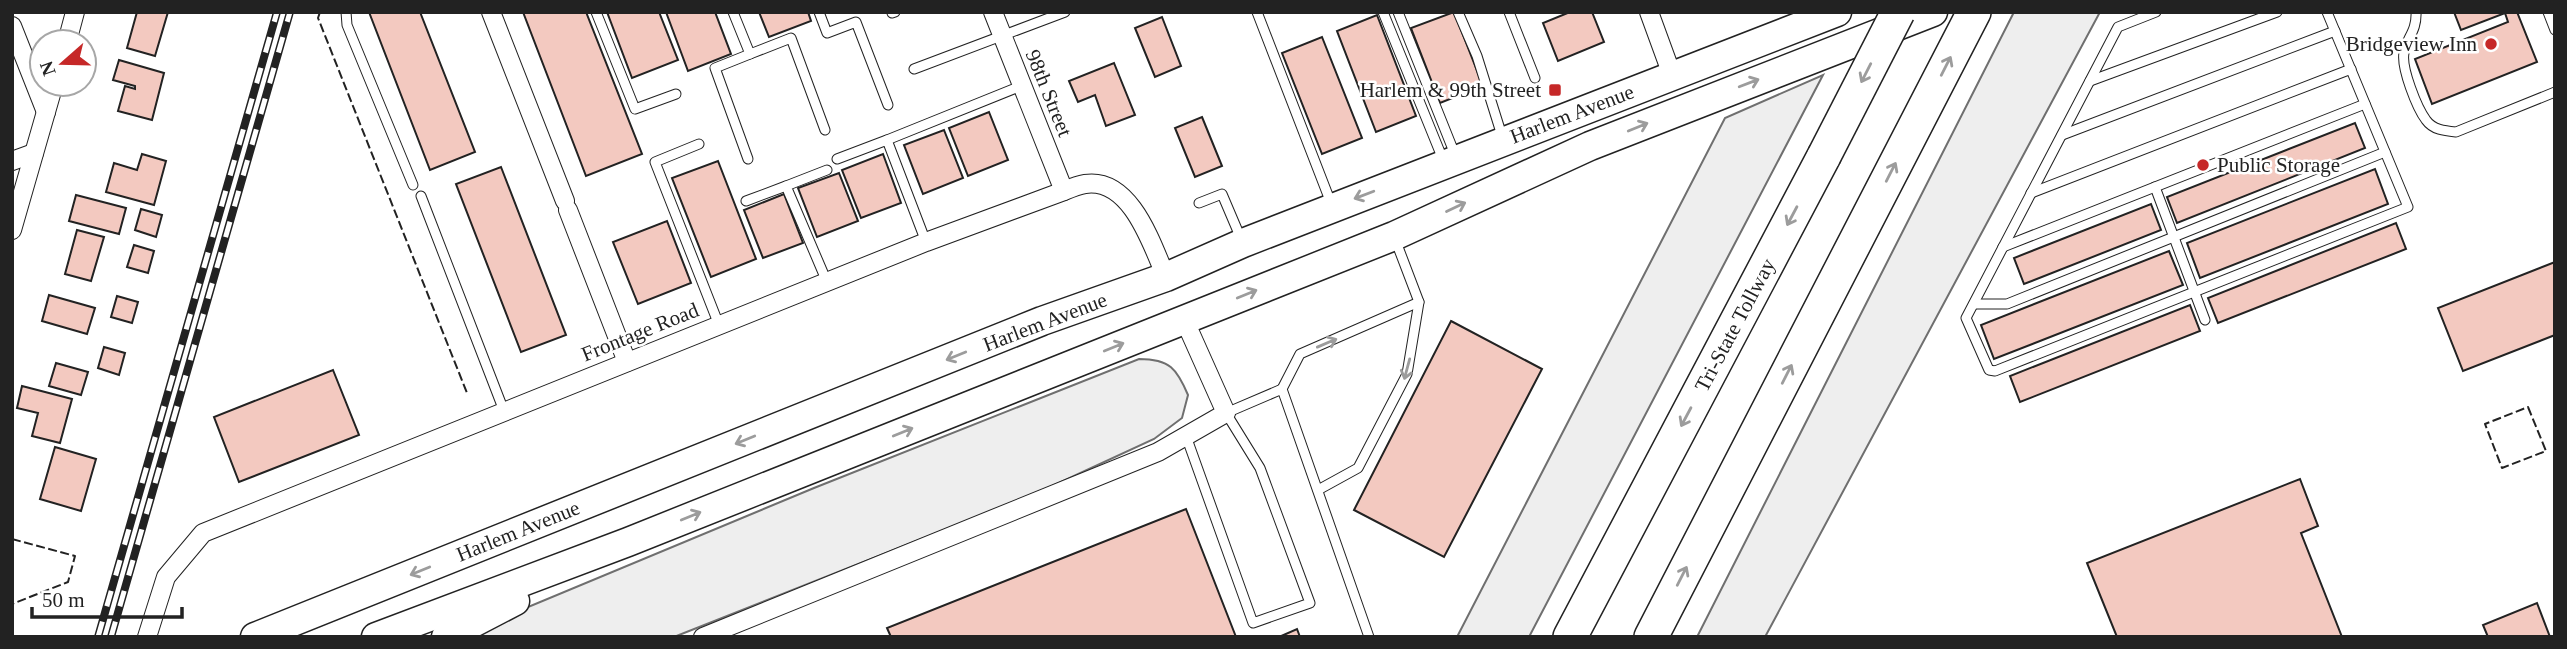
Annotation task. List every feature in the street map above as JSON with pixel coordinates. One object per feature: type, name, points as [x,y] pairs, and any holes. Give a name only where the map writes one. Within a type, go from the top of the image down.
[{"type":"highway","name":"Tri-State Tollway","points":[[1570,637],[1898,12]]},
{"type":"highway","points":[[1651,637],[1974,12]]},
{"type":"main road","name":"Harlem Avenue","points":[[255,637],[1042,321],[1166,277],[1243,243],[1450,161],[1837,12]]},
{"type":"main road","name":"Harlem Avenue","points":[[376,637],[628,542],[1394,236],[1590,146],[1933,12]]},
{"type":"main road","points":[[1672,75],[1686,108]]},
{"type":"main road","points":[[446,637],[628,542]]},
{"type":"street","points":[[491,12],[627,362]]},
{"type":"street","name":"98th Street","points":[[993,12],[1064,191]]},
{"type":"street","points":[[1649,12],[1672,75]]},
{"type":"street","points":[[12,26],[46,112]]},
{"type":"street","points":[[12,230],[50,98]]},
{"type":"street","points":[[12,161],[34,153]]},
{"type":"street","name":"Frontage Road","points":[[147,637],[166,577],[203,533],[926,242],[1086,183],[1101,185],[1117,194],[1141,219],[1166,277]]},
{"type":"street","points":[[703,637],[1145,457],[1226,413],[1184,319]]},
{"type":"lane","points":[[345,12],[347,25],[413,185]]},
{"type":"lane","points":[[596,12],[635,109],[676,94]]},
{"type":"lane","points":[[733,12],[750,54]]},
{"type":"lane","points":[[819,12],[827,33],[856,22],[888,105]]},
{"type":"lane","points":[[914,69],[1065,12]]},
{"type":"lane","points":[[1257,12],[1333,208]]},
{"type":"lane","points":[[1383,12],[1450,161]]},
{"type":"lane","points":[[1398,12],[1450,161]]},
{"type":"lane","points":[[1458,12],[1477,57],[1503,141]]},
{"type":"lane","points":[[1509,12],[1535,78]]},
{"type":"lane","points":[[2156,12],[2118,27],[1966,318],[1989,370],[1995,371],[2408,207],[2327,12]]},
{"type":"lane","points":[[2090,81],[2277,12]]},
{"type":"lane","points":[[2416,12],[2415,31],[2403,51],[2404,71],[2426,121],[2441,131],[2456,131],[2555,92]]},
{"type":"lane","points":[[2548,12],[2555,30]]},
{"type":"lane","points":[[2062,135],[2335,31]]},
{"type":"lane","points":[[748,159],[715,68],[790,38],[825,130]]},
{"type":"lane","points":[[2031,193],[2351,69]]},
{"type":"lane","points":[[836,159],[1021,86]]},
{"type":"lane","points":[[2003,247],[2365,104]]},
{"type":"lane","points":[[887,140],[926,242]]},
{"type":"lane","points":[[699,144],[655,162],[719,326]]},
{"type":"lane","points":[[1973,304],[2007,304],[2385,152]]},
{"type":"lane","points":[[746,201],[827,170]]},
{"type":"lane","points":[[786,186],[827,282]]},
{"type":"lane","points":[[2155,187],[2205,320]]},
{"type":"lane","points":[[1199,203],[1222,194],[1243,243]]},
{"type":"lane","points":[[421,196],[504,411]]},
{"type":"lane","points":[[1318,490],[1358,468],[1407,374],[1419,302],[1394,236]]},
{"type":"lane","points":[[1186,436],[1253,624],[1310,603],[1260,468],[1226,413],[1282,389],[1300,354],[1419,302]]},
{"type":"lane","points":[[1282,389],[1369,637]]},
{"type":"shaded area","points":[[2014,12],[2100,12],[1765,637],[1697,637]]},
{"type":"shaded area","points":[[1823,75],[1529,637],[1457,637],[1725,118]]},
{"type":"shaded area","points":[[1139,359],[1158,361],[1176,372],[1188,395],[1182,418],[1154,439],[1035,494],[674,637],[456,637],[814,488]]},
{"type":"building","points":[[137,12],[168,12],[155,56],[127,48]]},
{"type":"building","points":[[369,12],[420,12],[475,152],[430,170]]},
{"type":"building","points":[[523,12],[586,12],[642,154],[586,176]]},
{"type":"building","points":[[607,12],[659,12],[678,60],[632,78]]},
{"type":"building","points":[[666,12],[715,12],[731,54],[688,71]]},
{"type":"building","points":[[759,12],[808,12],[811,21],[769,37]]},
{"type":"building","points":[[1454,12],[1483,86],[1440,103],[1411,28]]},
{"type":"building","points":[[1570,12],[1592,12],[1604,42],[1558,61],[1543,23]]},
{"type":"building","name":"Bridgeview Inn","points":[[2454,12],[2517,12],[2537,62],[2432,104],[2415,59],[2508,22],[2505,13],[2461,30]]},
{"type":"building","points":[[1377,15],[1416,116],[1376,132],[1337,31]]},
{"type":"building","points":[[1162,17],[1181,66],[1155,77],[1135,28]]},
{"type":"building","points":[[1322,37],[1362,138],[1322,154],[1282,53]]},
{"type":"building","points":[[119,60],[164,73],[152,120],[118,111],[125,86],[135,89],[135,86],[113,80]]},
{"type":"building","points":[[1114,63],[1135,115],[1106,126],[1095,95],[1078,102],[1069,81]]},
{"type":"building","points":[[989,112],[1008,160],[968,176],[949,128]]},
{"type":"building","points":[[1202,117],[1222,166],[1195,177],[1175,128]]},
{"type":"building","points":[[2355,123],[2365,148],[2177,223],[2167,197]]},
{"type":"building","points":[[944,130],[963,178],[923,194],[904,145]]},
{"type":"building","points":[[142,154],[166,161],[154,205],[106,192],[114,163],[137,170]]},
{"type":"building","points":[[883,154],[901,203],[861,218],[842,170]]},
{"type":"building","points":[[718,161],[756,259],[711,277],[672,178]]},
{"type":"building","points":[[501,167],[566,335],[521,352],[456,184]]},
{"type":"building","points":[[2375,169],[2388,204],[2200,278],[2187,243]]},
{"type":"building","points":[[839,173],[858,221],[817,237],[798,188]]},
{"type":"building","points":[[784,194],[803,243],[763,258],[744,210]]},
{"type":"building","points":[[76,195],[126,208],[119,234],[69,221]]},
{"type":"building","points":[[2151,204],[2161,230],[2024,284],[2014,258]]},
{"type":"building","points":[[141,209],[162,215],[156,237],[135,230]]},
{"type":"building","points":[[667,221],[691,283],[638,304],[613,242]]},
{"type":"building","points":[[2396,223],[2406,249],[2218,323],[2208,298]]},
{"type":"building","points":[[77,230],[104,237],[91,281],[65,274]]},
{"type":"building","points":[[134,245],[154,251],[148,273],[127,267]]},
{"type":"building","points":[[2169,251],[2183,285],[1994,359],[1981,325]]},
{"type":"building","points":[[2555,262],[2555,335],[2463,371],[2438,308]]},
{"type":"building","points":[[49,295],[95,308],[87,334],[42,321]]},
{"type":"building","points":[[117,296],[138,302],[132,323],[111,317]]},
{"type":"building","points":[[2190,305],[2200,331],[2020,402],[2010,376]]},
{"type":"building","points":[[1451,321],[1542,369],[1444,557],[1354,510]]},
{"type":"building","points":[[104,347],[125,353],[119,375],[98,368]]},
{"type":"building","points":[[56,363],[88,372],[81,395],[49,386]]},
{"type":"building","points":[[333,370],[359,435],[239,482],[214,417]]},
{"type":"building","points":[[22,386],[72,399],[60,443],[32,436],[38,413],[17,408]]},
{"type":"building","points":[[55,447],[96,459],[81,511],[40,499]]},
{"type":"building","points":[[2300,479],[2318,526],[2301,533],[2342,637],[2117,637],[2087,563]]},
{"type":"building","points":[[1186,509],[1236,637],[891,637],[887,628]]},
{"type":"building","points":[[2537,603],[2550,637],[2488,637],[2483,625]]},
{"type":"building","points":[[1297,629],[1300,637],[1279,637]]},
{"type":"railway","points":[[98,637],[277,12]]},
{"type":"railway","points":[[111,637],[290,12]]},
{"type":"fence","points":[[320,12],[318,18],[467,393]]},
{"type":"fence","points":[[2528,407],[2546,451],[2502,468],[2485,424],[2528,407]]},
{"type":"fence","points":[[12,539],[75,556],[68,582],[12,604]]},
{"type":"place","name":"Bridgeview Inn","points":[[2491,44]]},
{"type":"place","name":"Harlem & 99th Street","points":[[1555,90]]},
{"type":"place","name":"Public Storage","points":[[2203,165]]}]
